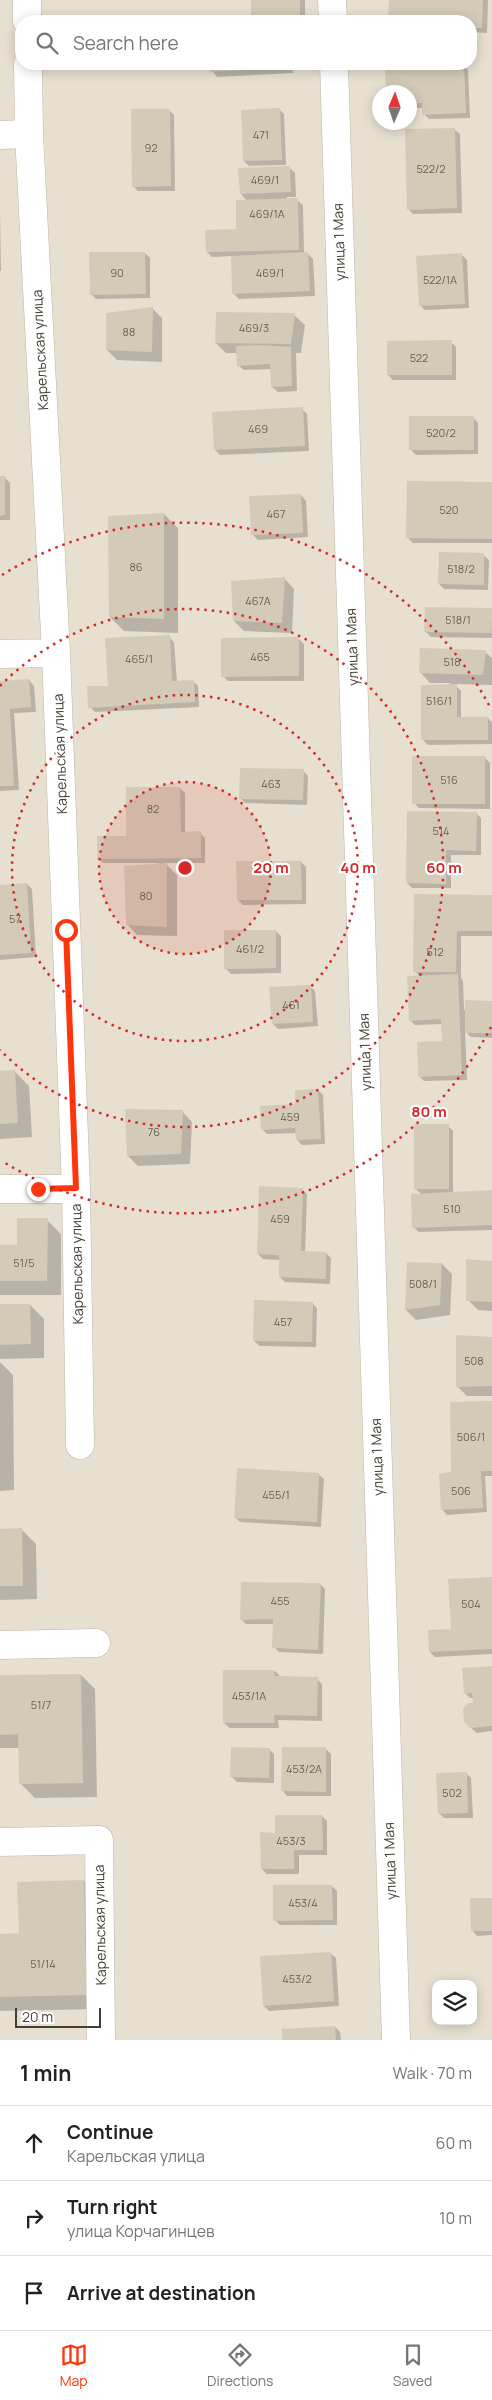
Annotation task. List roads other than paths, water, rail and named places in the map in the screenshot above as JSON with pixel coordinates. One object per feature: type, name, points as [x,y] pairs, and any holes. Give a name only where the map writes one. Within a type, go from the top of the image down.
[{"type":"street","points":[[27,0],[28,15]]},
{"type":"street","points":[[332,0],[333,15]]},
{"type":"street","name":"Карельская улица","points":[[28,70],[29,134],[56,653],[76,1188],[80,1445]]},
{"type":"street","name":"улица 1 Мая","points":[[334,70],[396,2040]]},
{"type":"street","points":[[0,135],[29,134]]},
{"type":"street","points":[[0,654],[56,653]]},
{"type":"street","points":[[0,1189],[76,1188]]},
{"type":"street","points":[[0,1645],[96,1643]]},
{"type":"street","name":"Карельская улица","points":[[0,1842],[99,1840],[101,2040]]}]
